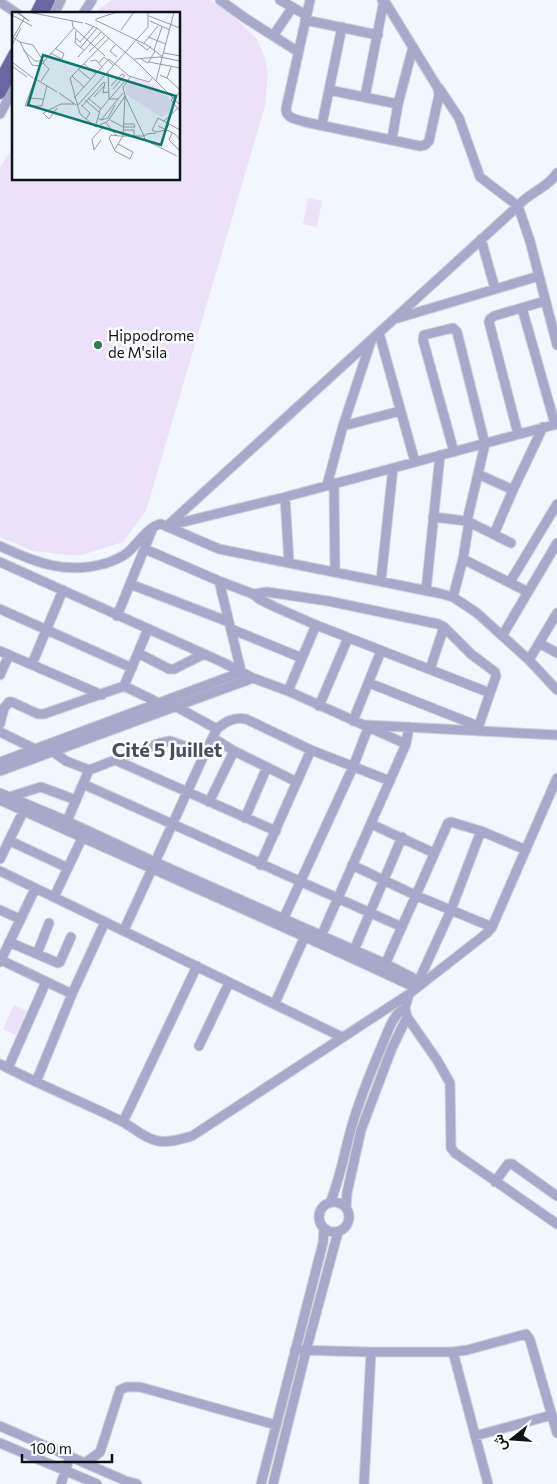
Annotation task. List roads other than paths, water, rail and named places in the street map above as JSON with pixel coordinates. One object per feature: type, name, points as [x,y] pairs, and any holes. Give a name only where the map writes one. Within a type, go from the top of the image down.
[{"type":"main road","points":[[36,12],[42,0]]},
{"type":"main road","points":[[44,12],[50,0]]},
{"type":"main road","points":[[0,79],[12,57]]},
{"type":"main road","points":[[0,94],[12,73]]},
{"type":"street","points":[[55,12],[61,0]]},
{"type":"street","points":[[84,12],[92,0]]},
{"type":"street","points":[[220,0],[297,52]]},
{"type":"street","points":[[280,0],[306,18],[378,35]]},
{"type":"street","points":[[310,0],[297,52],[286,112],[288,117],[423,146],[428,143],[439,95],[438,88]]},
{"type":"street","points":[[365,97],[383,0]]},
{"type":"street","points":[[383,0],[459,118],[480,176],[518,206],[557,345]]},
{"type":"street","points":[[2,2],[15,12]]},
{"type":"street","points":[[273,36],[292,8]]},
{"type":"street","points":[[322,124],[342,27]]},
{"type":"street","points":[[392,139],[398,104],[413,47]]},
{"type":"street","points":[[329,90],[398,104]]},
{"type":"street","points":[[0,114],[12,92]]},
{"type":"street","points":[[167,526],[379,334],[481,238],[526,198],[547,185],[557,174]]},
{"type":"street","points":[[481,238],[495,289]]},
{"type":"street","points":[[396,318],[539,276]]},
{"type":"street","points":[[518,434],[489,322],[494,316],[545,302]]},
{"type":"street","points":[[167,526],[486,444],[556,424],[522,308]]},
{"type":"street","points":[[453,597],[463,559],[468,522],[486,444],[456,330],[453,328],[424,335],[422,340],[454,452]]},
{"type":"street","points":[[379,334],[414,462]]},
{"type":"street","points":[[335,571],[331,484],[343,426],[371,341]]},
{"type":"street","points":[[343,426],[400,411]]},
{"type":"street","points":[[494,534],[543,427]]},
{"type":"street","points":[[426,591],[440,455]]},
{"type":"street","points":[[381,580],[393,468]]},
{"type":"street","points":[[478,474],[513,490]]},
{"type":"street","points":[[285,496],[289,562]]},
{"type":"street","points":[[510,582],[557,504]]},
{"type":"street","points":[[433,516],[468,522],[511,543]]},
{"type":"street","points":[[0,546],[36,562],[52,566],[83,568],[109,562],[126,555],[154,526],[161,524],[219,549],[381,580],[453,597],[477,613],[529,660],[557,690]]},
{"type":"street","points":[[117,616],[154,526]]},
{"type":"street","points":[[502,636],[557,543]]},
{"type":"street","points":[[145,549],[253,594],[274,607],[316,625],[490,693]]},
{"type":"street","points":[[463,559],[528,592]]},
{"type":"street","points":[[0,562],[253,678],[406,744]]},
{"type":"street","points":[[219,581],[242,672]]},
{"type":"street","points":[[130,584],[302,658]]},
{"type":"street","points":[[32,664],[63,590]]},
{"type":"street","points":[[253,594],[267,592],[328,601],[432,622],[444,627],[472,654],[495,672],[496,676],[477,729]]},
{"type":"street","points":[[0,608],[132,668]]},
{"type":"street","points":[[529,660],[557,613]]},
{"type":"street","points":[[288,692],[316,625]]},
{"type":"street","points":[[430,669],[444,627]]},
{"type":"street","points":[[0,724],[2,707],[12,702],[38,714],[44,714],[124,686],[148,629]]},
{"type":"street","points":[[319,706],[348,638]]},
{"type":"street","points":[[539,643],[557,653]]},
{"type":"street","points":[[282,922],[353,767],[368,683],[381,651]]},
{"type":"street","points":[[0,675],[4,653],[102,695]]},
{"type":"street","points":[[138,653],[170,669],[174,669],[204,654]]},
{"type":"street","points":[[0,771],[44,750],[162,701],[242,672]]},
{"type":"street","points":[[0,762],[44,750],[253,678]]},
{"type":"street","points":[[368,683],[477,729]]},
{"type":"street","points":[[124,686],[162,701],[217,729]]},
{"type":"street","points":[[124,930],[205,753],[217,729],[224,722],[238,718],[246,719],[311,750],[390,781]]},
{"type":"street","points":[[361,725],[477,729],[557,735]]},
{"type":"street","points":[[320,939],[406,744],[409,727]]},
{"type":"street","points":[[0,732],[88,770],[170,741],[205,753]]},
{"type":"street","points":[[213,738],[234,751],[297,782]]},
{"type":"street","points":[[260,865],[311,750]]},
{"type":"street","points":[[209,802],[234,751]]},
{"type":"street","points":[[115,760],[276,831]]},
{"type":"street","points":[[245,818],[267,767]]},
{"type":"street","points":[[67,821],[88,770]]},
{"type":"street","points":[[46,982],[4,1066],[123,1122],[150,1138],[159,1141],[178,1140],[192,1136],[417,986],[487,933],[492,927],[557,778]]},
{"type":"street","points":[[83,784],[172,823],[260,865],[371,912],[402,928]]},
{"type":"street","points":[[3,799],[41,788],[76,800]]},
{"type":"street","points":[[3,799],[353,953],[417,986]]},
{"type":"street","points":[[25,808],[67,821],[84,834]]},
{"type":"street","points":[[0,859],[25,808]]},
{"type":"street","points":[[384,968],[449,822],[481,832],[526,850]]},
{"type":"street","points":[[371,824],[434,853]]},
{"type":"street","points":[[324,1229],[338,1232],[348,1222],[349,1215],[346,1208],[347,1193],[361,1130],[406,1013],[451,910],[481,832]]},
{"type":"street","points":[[54,897],[84,834]]},
{"type":"street","points":[[353,953],[402,838]]},
{"type":"street","points":[[10,842],[68,868]]},
{"type":"street","points":[[352,865],[417,896],[492,927]]},
{"type":"street","points":[[0,872],[124,930],[342,1037]]},
{"type":"street","points":[[35,889],[0,961],[72,994]]},
{"type":"street","points":[[0,910],[20,919]]},
{"type":"street","points":[[36,1082],[72,994],[105,922]]},
{"type":"street","points":[[282,922],[305,936],[320,939]]},
{"type":"street","points":[[37,954],[49,923]]},
{"type":"street","points":[[274,1003],[305,936]]},
{"type":"street","points":[[9,942],[60,962],[71,937]]},
{"type":"street","points":[[123,1122],[197,966]]},
{"type":"street","points":[[199,1046],[229,983]]},
{"type":"street","points":[[330,1203],[352,1127],[372,1068],[390,1027],[399,1012],[406,1013],[450,1083],[451,1148],[455,1153],[495,1182],[557,1224]]},
{"type":"street","points":[[495,1182],[508,1164],[512,1164],[557,1196]]},
{"type":"street","points":[[261,1484],[323,1243],[324,1229],[319,1220],[320,1212],[324,1206],[330,1203],[340,1204],[346,1208]]},
{"type":"street","points":[[273,1484],[338,1232]]},
{"type":"street","points":[[295,1350],[453,1352],[468,1350],[526,1334],[530,1340],[557,1433]]},
{"type":"street","points":[[364,1484],[371,1352]]},
{"type":"street","points":[[453,1352],[488,1484]]},
{"type":"street","points":[[105,1472],[100,1452],[120,1390],[126,1387],[140,1387],[276,1425]]},
{"type":"street","points":[[475,1436],[552,1415]]},
{"type":"street","points":[[0,1426],[126,1481],[137,1484]]},
{"type":"street","points":[[0,1443],[64,1479],[96,1484]]},
{"type":"street","points":[[86,1463],[100,1452]]},
{"type":"street","points":[[64,1479],[70,1456]]},
{"type":"place","name":"Hippodrome de M'sila","points":[[98,345]]},
{"type":"district","name":"Cité 5 Juillet","points":[[167,750]]}]
